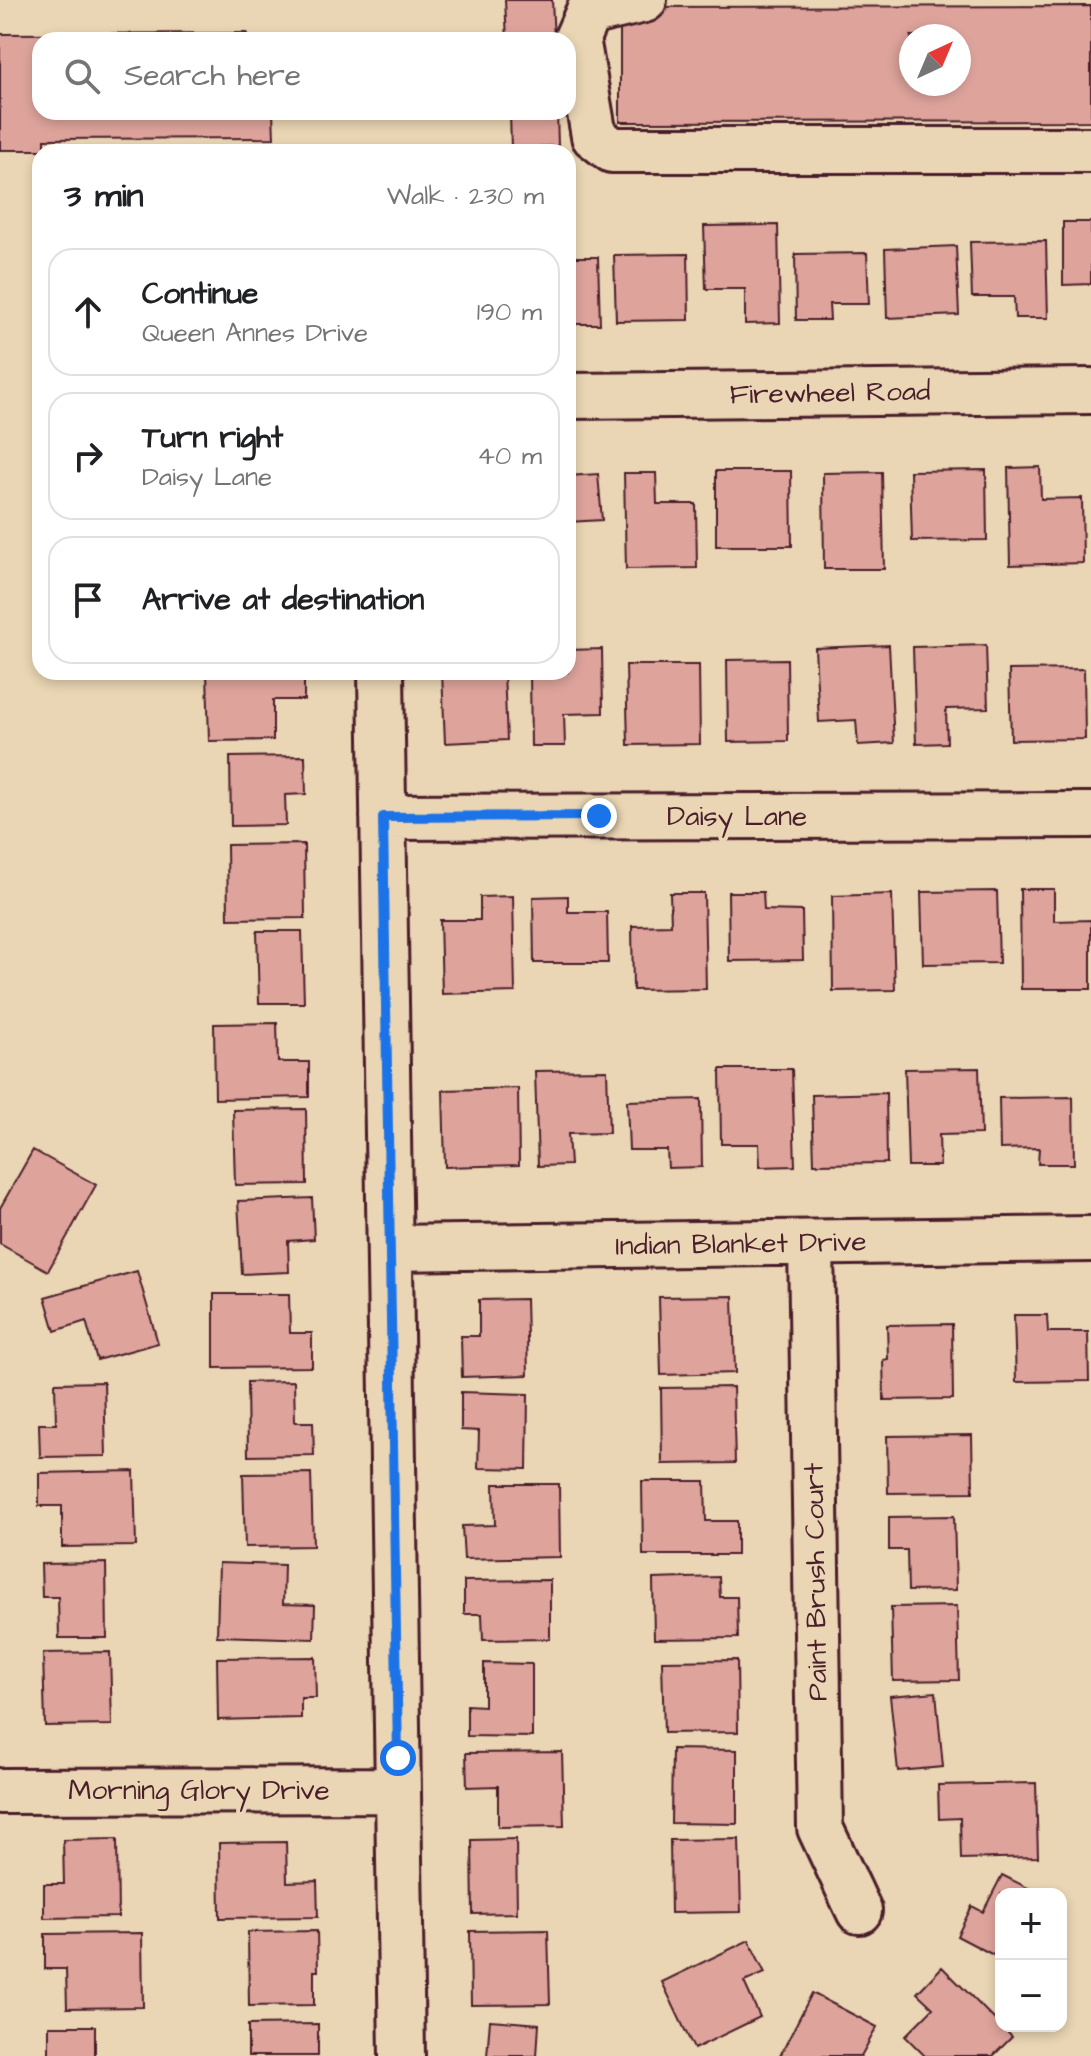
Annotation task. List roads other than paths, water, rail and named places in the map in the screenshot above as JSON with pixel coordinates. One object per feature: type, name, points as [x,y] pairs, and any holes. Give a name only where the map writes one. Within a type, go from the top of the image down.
[{"type":"street","points":[[644,0],[588,13],[577,38],[594,136],[612,150],[1091,150]]},
{"type":"street","name":"Firewheel Road","points":[[576,396],[1091,391]]},
{"type":"street","points":[[381,680],[402,2056]]},
{"type":"street","name":"Daisy Lane","points":[[383,817],[1091,815]]},
{"type":"street","name":"Indian Blanket Drive","points":[[390,1248],[1091,1239]]},
{"type":"street","name":"Paint Brush Court","points":[[811,1243],[820,1828],[859,1911]]},
{"type":"street","name":"Morning Glory Drive","points":[[0,1791],[398,1790]]}]
